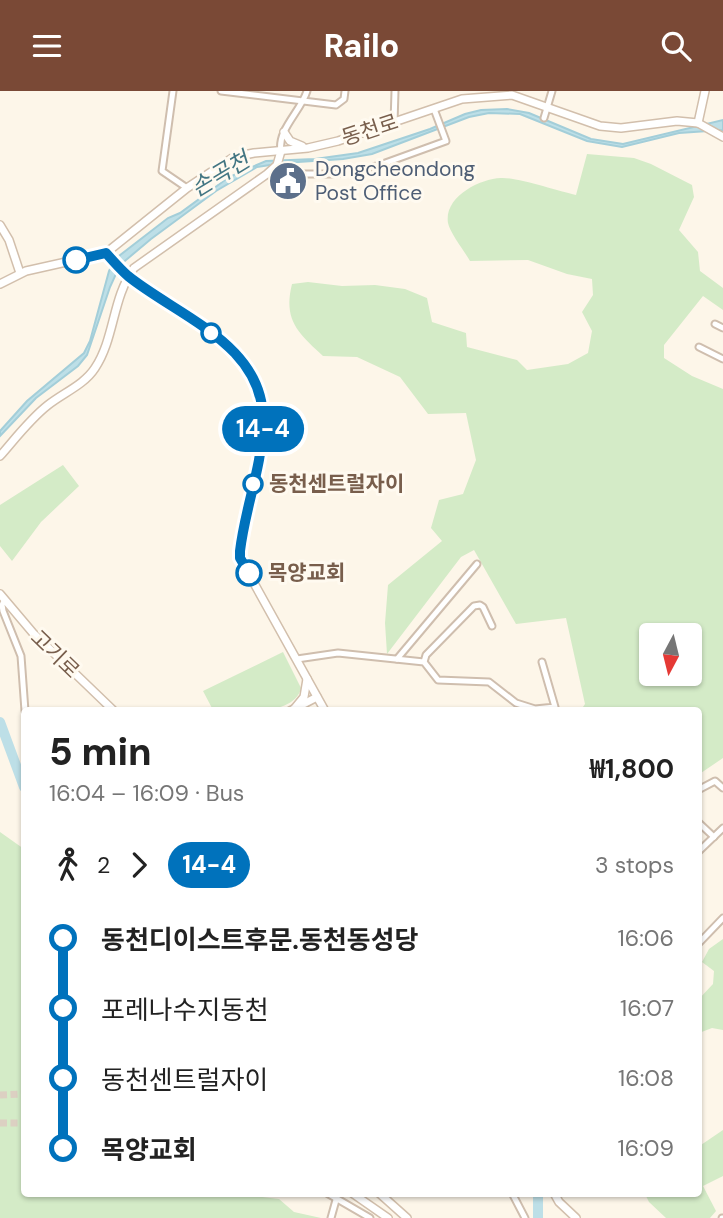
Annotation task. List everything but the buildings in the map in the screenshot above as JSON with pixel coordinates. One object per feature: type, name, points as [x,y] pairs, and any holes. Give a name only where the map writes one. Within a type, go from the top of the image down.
[{"type":"street","points":[[173,91],[162,171],[187,188]]},
{"type":"street","points":[[220,91],[336,105],[344,99],[345,91]]},
{"type":"street","points":[[0,456],[46,406],[78,384],[96,367],[104,349],[120,292],[134,268],[270,172],[280,157],[279,144],[284,132],[307,91]]},
{"type":"street","points":[[394,123],[395,91]]},
{"type":"street","points":[[544,118],[552,91]]},
{"type":"street","points":[[698,123],[705,91]]},
{"type":"street","name":"동천로","points":[[0,284],[20,273],[108,255],[187,188],[234,157],[308,148],[394,123],[462,99],[512,95],[611,128],[677,121],[698,123],[722,137]]},
{"type":"street","points":[[270,172],[280,179],[288,174],[335,174],[377,166],[446,141],[434,109]]},
{"type":"street","points":[[284,132],[295,145],[308,148]]},
{"type":"street","points":[[0,225],[9,240],[20,273]]},
{"type":"street","points":[[108,255],[128,276],[192,318],[225,345],[244,363],[257,384],[262,407],[262,436],[240,558],[323,707]]},
{"type":"street","points":[[715,324],[723,328]]},
{"type":"street","points":[[699,347],[723,359]]},
{"type":"street","points":[[397,659],[477,563]]},
{"type":"street","points":[[2,598],[3,611],[21,656],[25,707]]},
{"type":"street","name":"고기로","points":[[2,598],[33,633],[110,707]]},
{"type":"street","points":[[424,662],[426,655],[474,607],[482,607],[492,626]]},
{"type":"street","points":[[297,659],[338,653],[424,662],[438,680],[489,682],[516,703],[529,707]]},
{"type":"street","points":[[542,662],[555,707]]},
{"type":"street","points":[[294,707],[304,697],[307,679]]},
{"type":"street","points":[[296,707],[317,697]]},
{"type":"street","points":[[702,788],[715,781],[723,788]]},
{"type":"street","points":[[702,826],[714,837]]},
{"type":"street","points":[[702,848],[723,828]]},
{"type":"street","points":[[702,940],[723,918]]},
{"type":"street","points":[[332,1197],[370,1218]]},
{"type":"street","points":[[358,1197],[388,1218]]},
{"type":"street","points":[[383,1197],[407,1218]]},
{"type":"street","points":[[514,1197],[524,1218]]},
{"type":"street","points":[[556,1197],[576,1218]]},
{"type":"street","points":[[331,1218],[336,1200]]},
{"type":"green space","points":[[587,154],[634,158],[692,185],[694,197],[679,230],[698,252],[700,271],[723,288],[723,310],[703,296],[664,345],[664,358],[692,376],[723,389],[723,758],[702,772],[702,707],[583,707],[585,704],[566,618],[516,624],[474,550],[461,557],[387,654],[385,623],[388,585],[442,541],[431,528],[439,500],[463,494],[476,460],[466,413],[428,414],[400,377],[357,357],[323,356],[300,333],[291,317],[292,284],[308,282],[405,289],[427,298],[432,322],[466,333],[467,347],[517,360],[527,370],[568,364],[588,353],[592,331],[582,312],[593,295],[592,279],[567,274],[528,260],[470,261],[449,227],[448,214],[457,198],[474,186],[501,178],[576,195]]},
{"type":"green space","points":[[63,465],[79,486],[41,522],[12,561],[0,546],[0,505]]},
{"type":"green space","points":[[283,652],[301,688],[296,697],[280,707],[211,707],[203,691]]},
{"type":"green space","points":[[0,832],[21,847],[21,1197],[263,1197],[279,1199],[294,1212],[321,1218],[0,1218]]},
{"type":"green space","points":[[723,939],[723,1030],[712,1028],[702,1032],[702,996],[713,984],[714,971],[702,962],[709,949]]},
{"type":"green space","points":[[723,1130],[723,1176],[703,1186],[716,1211],[710,1218],[666,1218],[646,1197],[702,1197],[702,1144]]},
{"type":"water","points":[[507,109],[529,113],[591,139],[623,144],[723,120],[723,130],[679,133],[622,147],[587,141],[520,114],[489,113],[469,117],[372,154],[257,167],[216,191],[120,265],[87,355],[78,366],[36,398],[0,436],[0,431],[27,401],[84,353],[115,259],[168,218],[180,213],[229,177],[266,161],[315,159],[358,153],[430,129],[465,114]]},
{"type":"waterway","points":[[0,722],[21,779]]},
{"type":"waterway","points":[[538,1197],[538,1218]]},
{"type":"tunnel","points":[[0,1095],[21,1094]]},
{"type":"tunnel","points":[[0,1123],[21,1123]]},
{"type":"bus line","name":"14-4","points":[[76,260],[106,253],[128,276],[192,318],[225,345],[244,363],[257,384],[262,407],[262,436],[240,551],[240,558],[249,573]]},
{"type":"place","name":"Dongcheondong Post Office","points":[[288,181]]},
{"type":"place","name":"동천센트럴자이","points":[[253,484]]},
{"type":"place","name":"목양교회","points":[[249,573]]},
{"type":"water label","name":"손곡천","points":[[220,174]]}]
